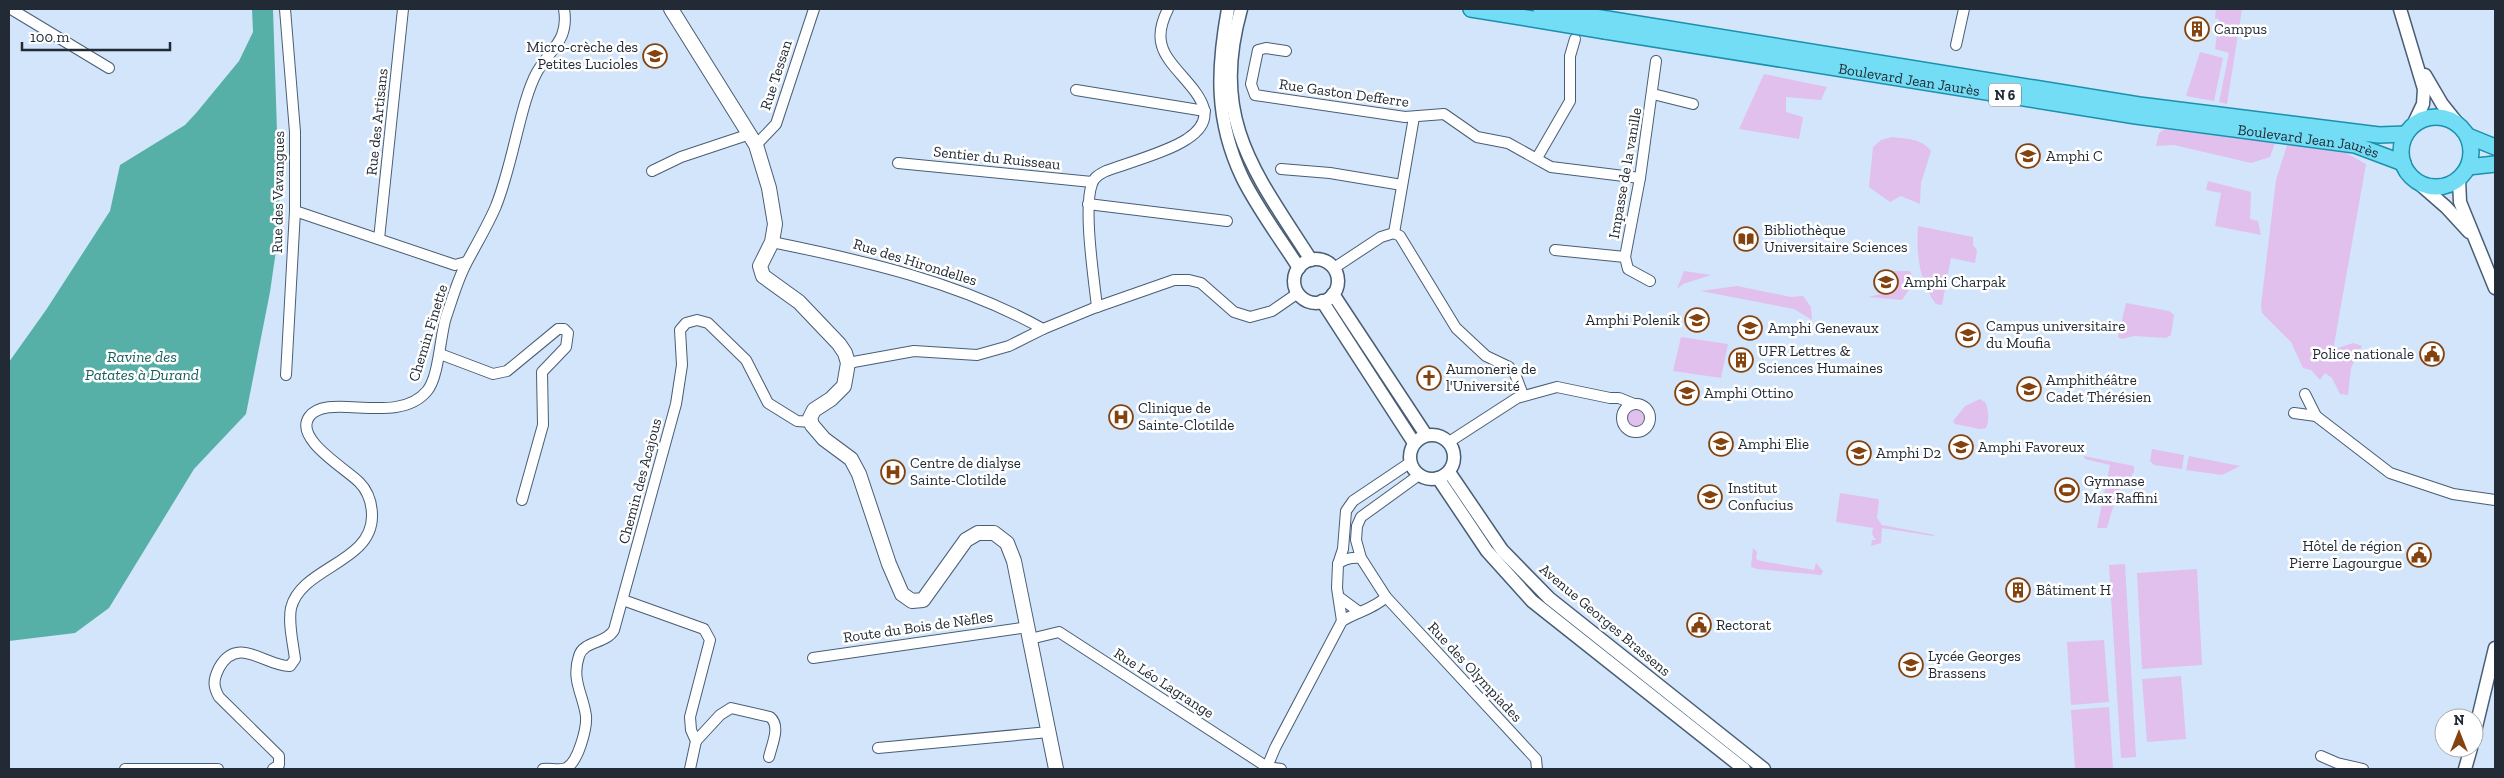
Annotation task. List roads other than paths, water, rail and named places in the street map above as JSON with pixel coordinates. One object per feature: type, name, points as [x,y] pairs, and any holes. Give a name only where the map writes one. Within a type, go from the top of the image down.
[{"type":"main road","points":[[671,9],[753,139],[773,207],[775,224],[772,242],[760,266],[763,276],[806,309],[840,344],[848,363],[844,386],[831,399],[814,410],[810,418],[812,422]]},
{"type":"main road","name":"Boulevard Jean Jaurès","points":[[1471,9],[1549,14],[2136,116],[2355,145],[2403,163]]},
{"type":"main road","name":"Boulevard Jean Jaurès","points":[[1606,25],[2139,105],[2379,135],[2410,130],[2432,117],[2450,120],[2463,130],[2495,147]]},
{"type":"main road","name":"Boulevard Jean Jaurès","points":[[2403,163],[2401,153],[2410,130]]},
{"type":"main road","points":[[2403,163],[2415,180],[2425,185],[2437,187],[2449,185],[2459,179],[2468,167],[2471,146],[2463,130]]},
{"type":"main road","points":[[2468,167],[2495,164]]},
{"type":"main road","name":"Route du Bois de Nèfles","points":[[812,422],[824,439],[850,459],[860,474],[889,564],[902,594],[912,601],[923,600],[966,540],[978,532],[994,533],[1007,542],[1014,561],[1056,769]]},
{"type":"street","points":[[11,9],[109,68]]},
{"type":"street","name":"Rue des Vavangues","points":[[285,9],[295,132],[295,211],[286,375]]},
{"type":"street","name":"Rue des Artisans","points":[[379,239],[403,9]]},
{"type":"street","name":"Chemin Finette","points":[[273,769],[279,765],[279,756],[219,697],[213,686],[215,676],[223,662],[237,653],[252,653],[279,666],[290,666],[295,659],[291,609],[297,594],[360,546],[369,533],[372,517],[369,497],[360,483],[312,442],[306,430],[308,418],[315,410],[327,407],[390,409],[410,405],[429,390],[440,354],[446,319],[466,262],[475,252],[497,204],[526,100],[537,72],[564,36],[566,22],[564,9]]},
{"type":"street","name":"Rue Tessan","points":[[753,139],[776,124],[814,9]]},
{"type":"street","points":[[1097,307],[1088,204],[1092,182],[1097,176],[1106,171],[1186,141],[1201,126],[1205,111],[1204,104],[1197,93],[1166,55],[1161,44],[1161,32],[1168,9]]},
{"type":"street","points":[[1228,9],[1219,74],[1225,130],[1243,178],[1299,268]]},
{"type":"street","points":[[1241,9],[1232,46],[1230,73],[1234,114],[1240,137],[1253,168],[1311,260]]},
{"type":"street","points":[[1956,45],[1964,9]]},
{"type":"street","points":[[2400,9],[2417,61],[2424,96],[2410,130]]},
{"type":"street","points":[[1537,158],[1570,100],[1570,56],[1575,39]]},
{"type":"street","name":"Rue Gaston Defferre","points":[[1286,51],[1266,48],[1258,50],[1251,84],[1255,95],[1414,117],[1444,114],[1477,137],[1508,144],[1551,167],[1640,178]]},
{"type":"street","name":"Impasse de la vanille","points":[[1650,281],[1628,269],[1625,257],[1640,178],[1656,61]]},
{"type":"street","points":[[2417,61],[2442,104],[2463,130]]},
{"type":"street","points":[[1076,90],[1205,111]]},
{"type":"street","name":"Impasse de la vanille","points":[[1653,94],[1693,104]]},
{"type":"street","points":[[1394,233],[1414,117]]},
{"type":"street","points":[[652,171],[681,157],[753,139]]},
{"type":"street","name":"Sentier du Ruisseau","points":[[898,164],[1092,182]]},
{"type":"street","points":[[1281,169],[1330,173],[1402,185]]},
{"type":"street","points":[[2459,179],[2460,202],[2495,288]]},
{"type":"street","points":[[2415,180],[2446,207],[2477,242]]},
{"type":"street","points":[[1088,204],[1227,221]]},
{"type":"street","points":[[295,211],[455,265],[466,262]]},
{"type":"street","points":[[1334,268],[1381,237],[1394,233],[1400,236],[1456,328],[1486,356],[1509,367],[1515,374],[1523,395]]},
{"type":"street","name":"Rue des Hirondelles","points":[[772,242],[867,261],[893,269],[974,296],[1016,314],[1043,329]]},
{"type":"street","name":"Impasse de la vanille","points":[[1555,250],[1625,257]]},
{"type":"street","points":[[1311,260],[1324,260],[1334,268],[1338,281],[1333,294],[1322,302],[1309,301],[1298,293],[1295,280],[1299,268],[1311,260]]},
{"type":"street","points":[[848,363],[914,351],[977,355],[1009,346],[1043,329],[1097,307],[1174,280],[1189,280],[1201,283],[1234,312],[1250,317],[1272,311],[1298,293]]},
{"type":"street","points":[[1333,294],[1426,435]]},
{"type":"street","points":[[1322,302],[1414,443]]},
{"type":"street","name":"Chemin des Acajous","points":[[543,769],[566,768],[576,759],[586,718],[580,699],[576,673],[578,657],[586,647],[610,637],[623,600],[676,404],[682,365],[680,330],[686,324],[697,320],[708,324],[746,360],[768,403],[797,421],[812,422]]},
{"type":"street","points":[[440,354],[493,374],[500,374],[507,372],[558,329],[564,329],[568,333],[566,347],[542,372],[543,425],[522,500]]},
{"type":"street","points":[[1449,442],[1523,395],[1557,387],[1610,398],[1619,398],[1629,407]]},
{"type":"street","points":[[2305,394],[2316,416],[2390,473],[2453,494],[2495,500]]},
{"type":"street","points":[[2294,413],[2316,416]]},
{"type":"street","points":[[1426,435],[1439,436],[1449,442],[1454,460],[1443,475],[1432,479],[1419,475],[1411,462],[1410,455],[1414,443],[1426,435]]},
{"type":"street","points":[[1342,621],[1336,580],[1338,564],[1343,549],[1346,511],[1353,501],[1411,462]]},
{"type":"street","points":[[1267,767],[1275,748],[1342,621],[1358,611],[1379,604],[1386,597],[1361,558],[1356,540],[1357,526],[1361,517],[1419,475]]},
{"type":"street","name":"Avenue Georges Brassens","points":[[1443,475],[1447,491],[1487,551],[1532,601],[1744,769]]},
{"type":"street","name":"Avenue Georges Brassens","points":[[1443,475],[1502,550],[1549,598],[1764,769]]},
{"type":"street","points":[[1338,564],[1344,559],[1361,558]]},
{"type":"street","points":[[1339,597],[1358,611]]},
{"type":"street","name":"Rue des Olympiades","points":[[1386,597],[1536,759],[1537,769]]},
{"type":"street","points":[[623,600],[704,629],[707,634],[710,640],[690,717],[691,730],[696,741]]},
{"type":"street","name":"Rue Léo Lagrange","points":[[1029,633],[1059,632],[1267,767],[1281,769]]},
{"type":"street","name":"Route du Bois de Nèfles","points":[[813,658],[1029,633]]},
{"type":"street","points":[[2481,708],[2495,648]]},
{"type":"street","points":[[690,769],[696,741],[726,710],[736,708],[770,717],[774,720],[776,728],[769,757]]},
{"type":"street","points":[[878,748],[1049,732]]},
{"type":"street","points":[[2321,756],[2347,768],[2363,769]]},
{"type":"street","points":[[125,769],[218,769]]},
{"type":"water","name":"Ravine des Patates à Durand","points":[[252,9],[273,9],[280,223],[270,292],[246,414],[194,469],[109,608],[75,633],[9,641],[9,362],[46,310],[110,211],[120,165],[185,125],[197,112],[239,61],[253,32]]},
{"type":"place","name":"Campus","points":[[2197,29]]},
{"type":"place","name":"Micro-crèche des Petites Lucioles","points":[[655,56]]},
{"type":"place","name":"Amphi C","points":[[2028,156]]},
{"type":"place","name":"Bibliothèque Universitaire Sciences","points":[[1746,239]]},
{"type":"place","name":"Amphi Charpak","points":[[1886,282]]},
{"type":"place","name":"Amphi Polenik","points":[[1697,320]]},
{"type":"place","name":"Amphi Genevaux","points":[[1750,328]]},
{"type":"place","name":"Campus universitaire du Moufia","points":[[1968,335]]},
{"type":"place","name":"Police nationale","points":[[2432,354]]},
{"type":"place","name":"UFR Lettres & Sciences Humaines","points":[[1741,360]]},
{"type":"place","name":"Aumonerie de l'Université","points":[[1429,378]]},
{"type":"place","name":"Amphithéâtre Cadet Thérésien","points":[[2029,389]]},
{"type":"place","name":"Amphi Ottino","points":[[1687,393]]},
{"type":"place","name":"Clinique de Sainte-Clotilde","points":[[1121,417]]},
{"type":"place","name":"Amphi Elie","points":[[1721,444]]},
{"type":"place","name":"Amphi Favoreux","points":[[1961,447]]},
{"type":"place","name":"Amphi D2","points":[[1859,453]]},
{"type":"place","name":"Centre de dialyse Sainte-Clotilde","points":[[893,472]]},
{"type":"place","name":"Gymnase Max Raffini","points":[[2067,490]]},
{"type":"place","name":"Institut Confucius","points":[[1710,497]]},
{"type":"place","name":"Hôtel de région Pierre Lagourgue","points":[[2419,555]]},
{"type":"place","name":"Bâtiment H","points":[[2018,590]]},
{"type":"place","name":"Rectorat","points":[[1699,625]]},
{"type":"place","name":"Lycée Georges Brassens","points":[[1911,665]]}]
